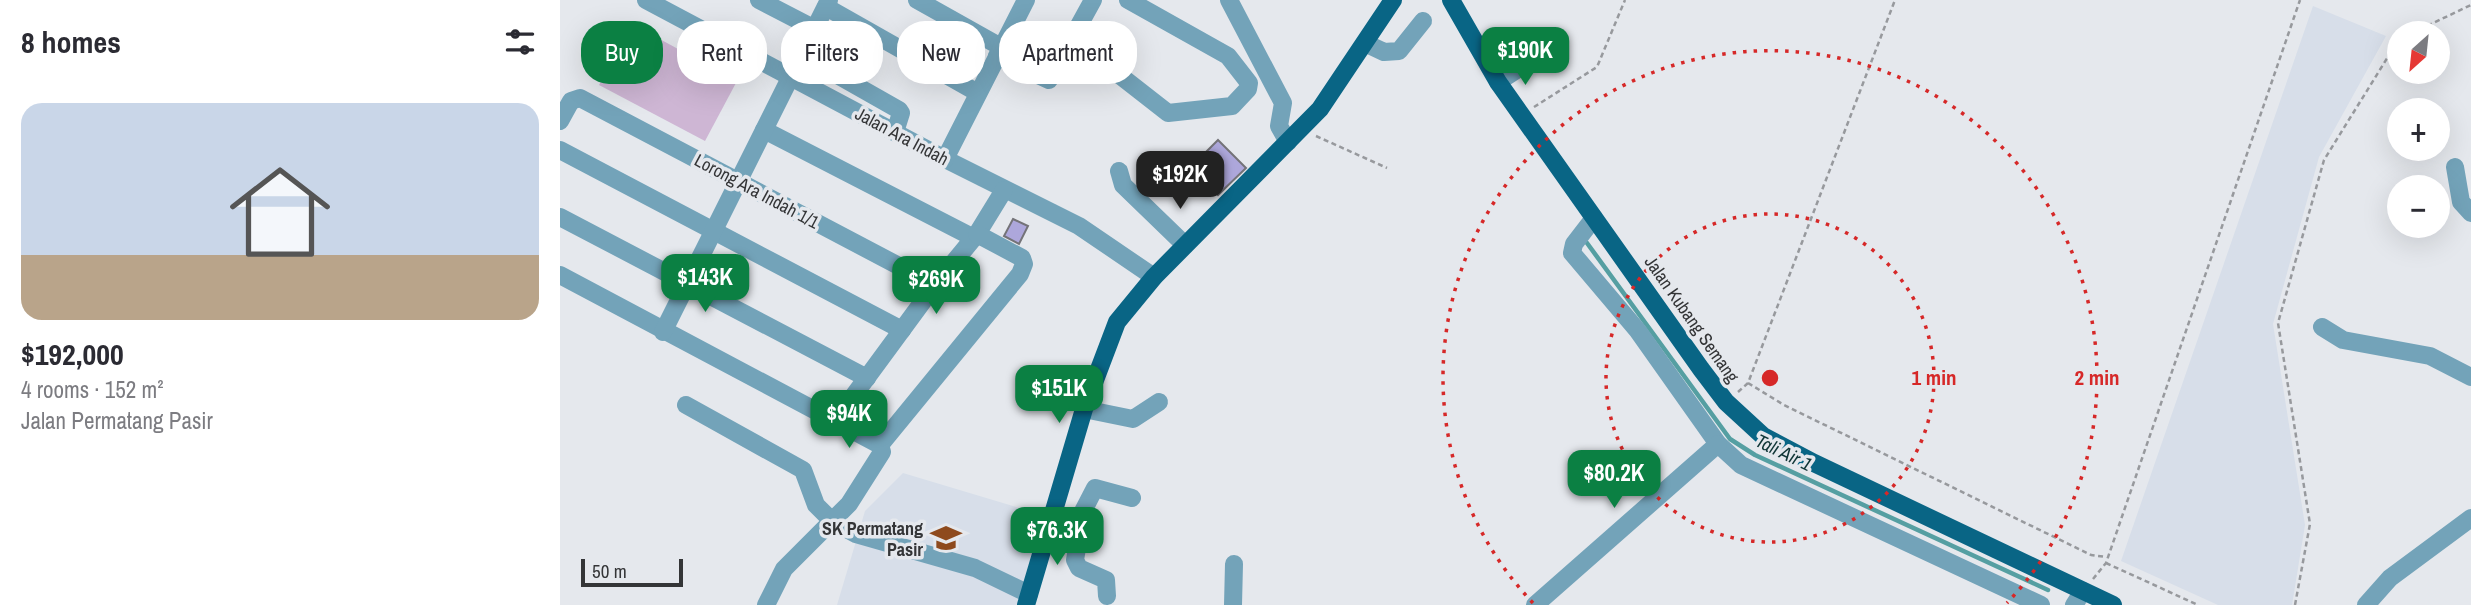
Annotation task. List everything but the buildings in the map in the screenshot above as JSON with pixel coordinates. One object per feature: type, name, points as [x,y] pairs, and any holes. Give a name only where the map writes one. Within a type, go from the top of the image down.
[{"type":"main road","points":[[1028,600],[1084,409],[1117,322],[1154,277],[1320,109],[1393,0]]},
{"type":"main road","name":"Jalan Kubang Semang","points":[[1451,0],[1498,82],[1594,218],[1718,391],[1763,436],[2078,598],[2113,605]]},
{"type":"street","name":"Jalan Ara Indah","points":[[646,0],[781,72]]},
{"type":"street","points":[[759,0],[800,21]]},
{"type":"street","points":[[917,0],[999,52],[945,159]]},
{"type":"street","points":[[1014,21],[1025,0]]},
{"type":"street","points":[[1081,21],[1093,0]]},
{"type":"street","points":[[1128,0],[1228,56],[1249,83],[1248,89],[1232,106],[1168,113],[1131,84]]},
{"type":"street","points":[[1229,0],[1283,103],[1279,126],[1294,136]]},
{"type":"street","points":[[819,21],[827,4],[978,93]]},
{"type":"street","points":[[1365,43],[1384,52],[1399,51],[1423,21]]},
{"type":"street","points":[[1498,82],[1532,60]]},
{"type":"street","points":[[663,332],[787,84]]},
{"type":"street","name":"Jalan Ara Indah","points":[[804,84],[1004,190],[1079,226],[1154,277]]},
{"type":"street","points":[[853,84],[899,110],[901,113],[895,132]]},
{"type":"street","name":"Lorong Ara Indah 1/1","points":[[560,121],[571,101],[580,98],[935,285]]},
{"type":"street","points":[[764,130],[1022,258],[1024,264],[1020,274],[880,444]]},
{"type":"street","points":[[560,150],[902,330]]},
{"type":"street","points":[[2455,167],[2461,202],[2471,213]]},
{"type":"street","points":[[1119,171],[1123,185],[1185,245]]},
{"type":"street","points":[[835,421],[935,285],[975,236],[1004,190]]},
{"type":"street","points":[[560,216],[867,378]]},
{"type":"street","points":[[1594,218],[1574,244],[1572,253],[1638,331],[1718,444],[1741,465],[2041,605]]},
{"type":"street","points":[[560,275],[663,332],[880,444],[882,452],[849,504],[784,569],[766,605]]},
{"type":"street","points":[[2327,331],[2343,340],[2430,356],[2471,376]]},
{"type":"street","points":[[1084,409],[1133,419],[1159,402]]},
{"type":"street","points":[[686,405],[803,470],[816,505],[832,521],[856,534],[975,568],[1028,600]]},
{"type":"street","points":[[1535,605],[1718,444]]},
{"type":"street","points":[[1078,521],[1095,488],[1132,498]]},
{"type":"street","points":[[1053,512],[1081,524],[1075,560],[1079,568],[1106,580],[1107,596]]},
{"type":"street","points":[[2367,605],[2390,578],[2471,518]]},
{"type":"street","points":[[1233,605],[1234,564]]},
{"type":"path","points":[[1522,116],[1597,67],[1625,0]]},
{"type":"path","points":[[1895,0],[1748,383],[1784,405],[2091,555],[2107,557]]},
{"type":"path","points":[[2078,598],[2106,563],[2300,0]]},
{"type":"path","points":[[2437,21],[2471,5]]},
{"type":"path","points":[[1294,136],[1387,167]]},
{"type":"path","points":[[2106,563],[2198,605]]},
{"type":"shaded area","points":[[2313,6],[2386,36],[2319,157],[2273,324],[2305,525],[2292,605],[2218,605],[2121,561]]},
{"type":"shaded area","points":[[663,41],[677,48],[677,84],[735,84],[705,141],[599,85],[663,84]]},
{"type":"shaded area","name":"SK Permatang Pasir","points":[[903,473],[1043,515],[1017,605],[837,605],[865,511]]},
{"type":"waterway","name":"Tali Air 1","points":[[1587,243],[1730,439],[1755,455],[2048,590]]},
{"type":"place","name":"SK Permatang Pasir","points":[[946,538]]}]
